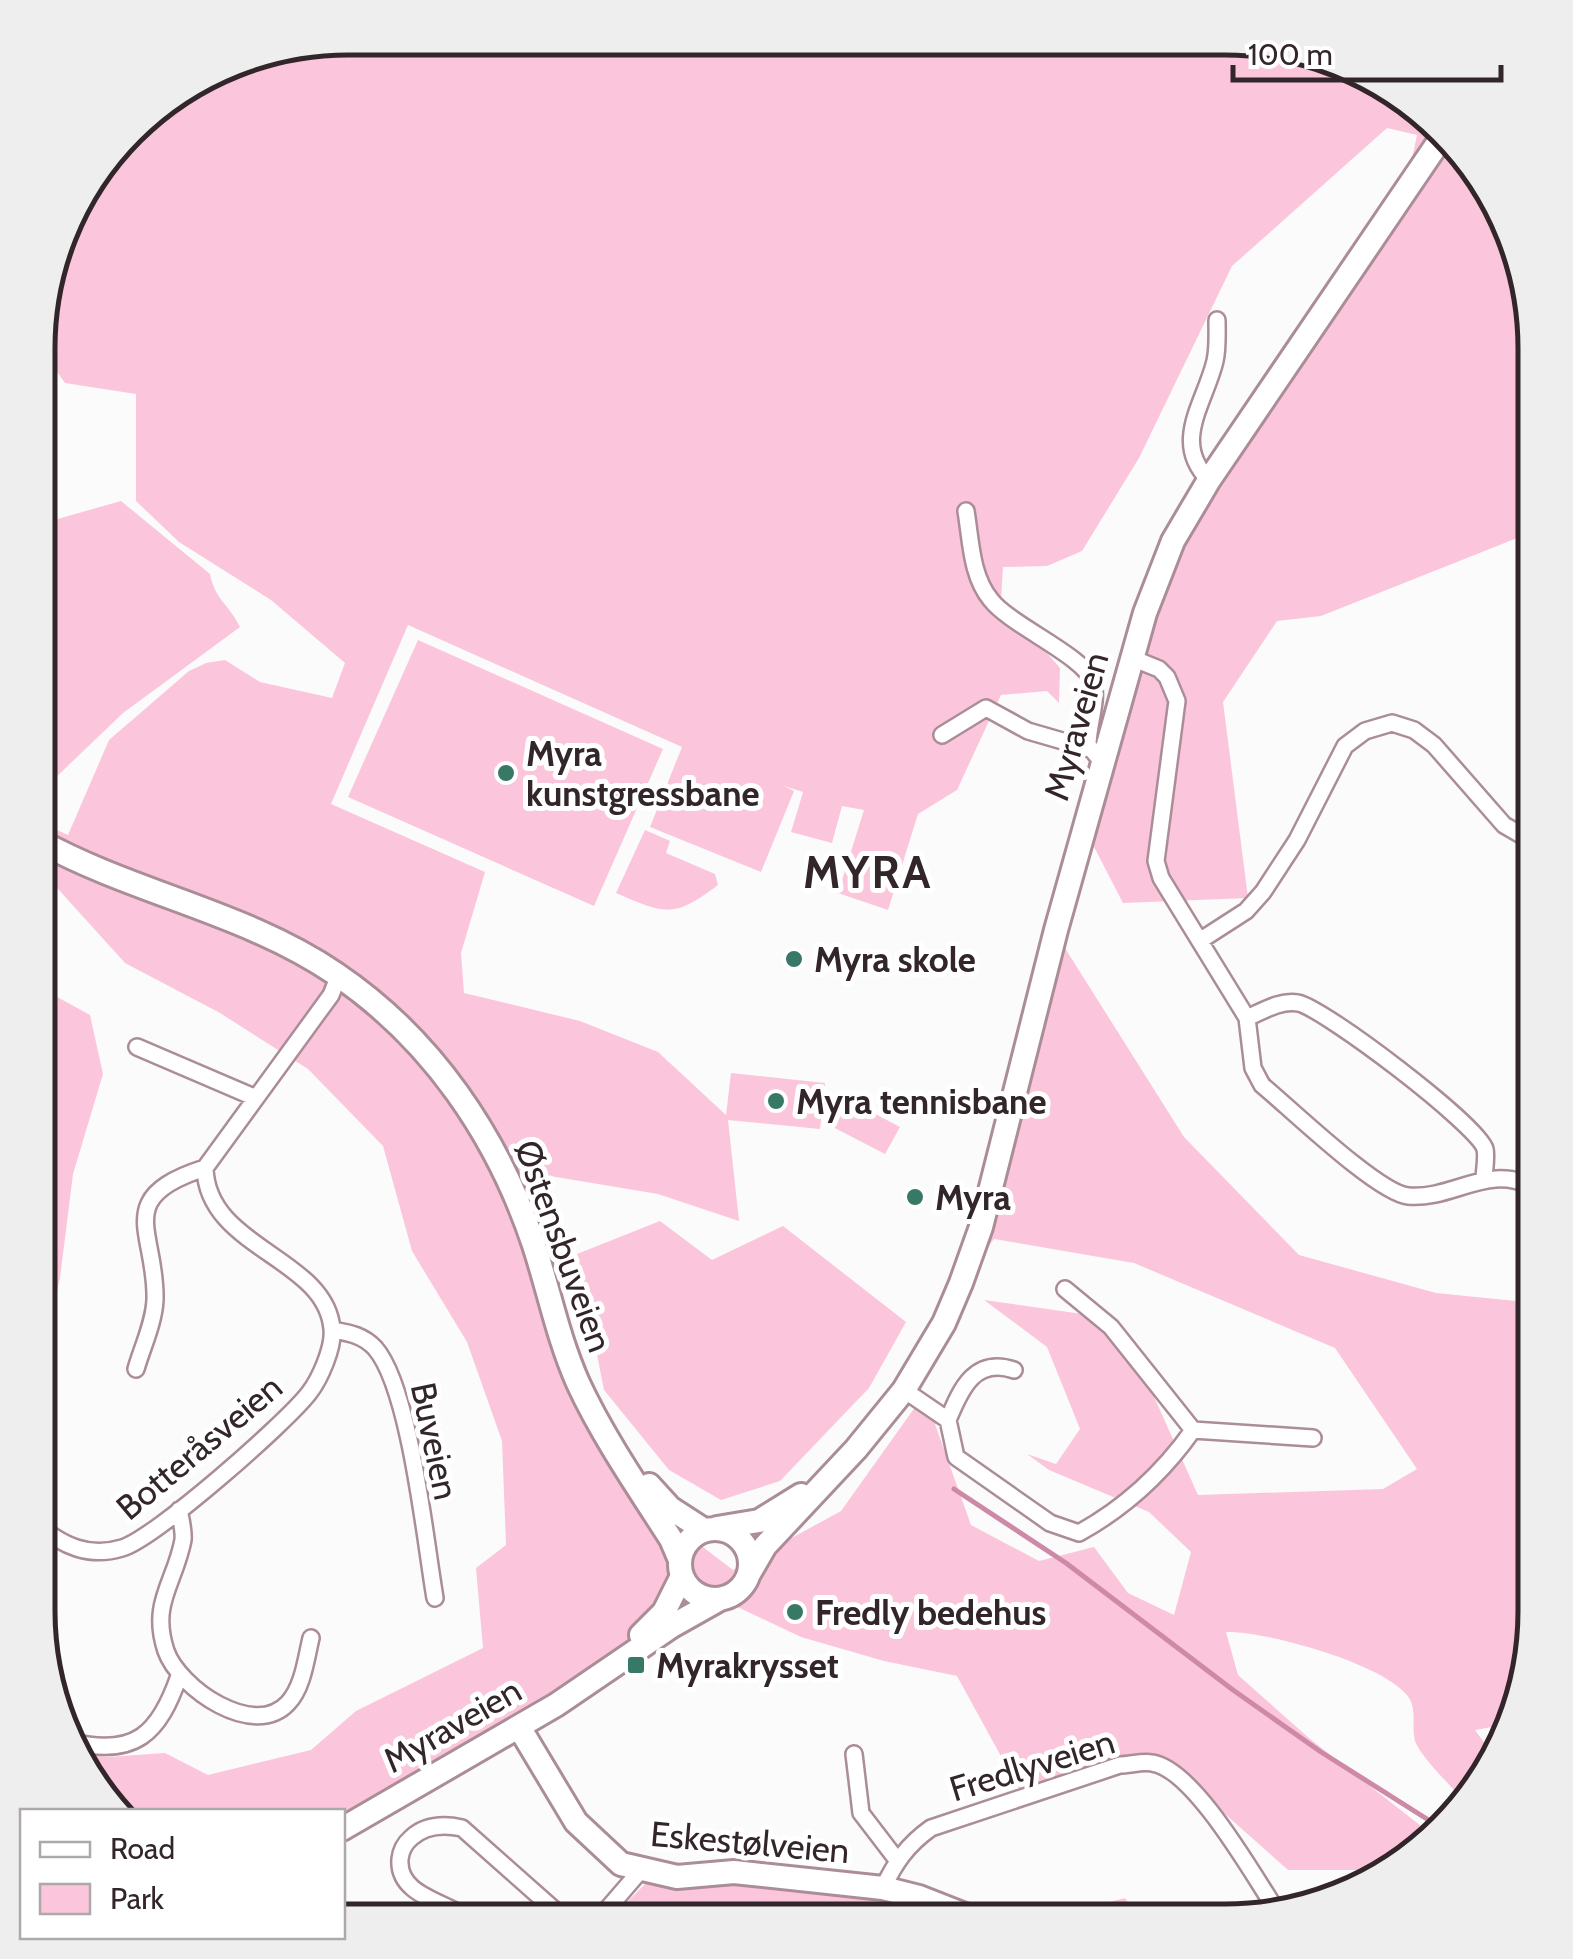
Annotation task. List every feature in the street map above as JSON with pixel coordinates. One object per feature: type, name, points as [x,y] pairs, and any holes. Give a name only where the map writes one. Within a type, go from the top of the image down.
[{"type":"main road","name":"Myraveien","points":[[750,1572],[765,1546],[856,1449],[904,1390],[944,1323],[982,1227],[1096,756],[1173,541],[1209,480],[1436,146]]},
{"type":"main road","name":"Østensbuveien","points":[[55,848],[103,871],[276,937],[338,975],[394,1021],[436,1064],[474,1115],[507,1178],[534,1245],[578,1384],[672,1539],[681,1568]]},
{"type":"main road","name":"Østensbuveien","points":[[610,1441],[670,1508],[710,1530]]},
{"type":"main road","name":"Myraveien","points":[[710,1530],[759,1520],[821,1482]]},
{"type":"main road","points":[[710,1530],[730,1531],[744,1544],[750,1559],[750,1572],[736,1592],[720,1599],[707,1598],[690,1588],[681,1568],[684,1547],[710,1530]]},
{"type":"main road","name":"Myraveien","points":[[596,1680],[664,1612],[681,1568]]},
{"type":"main road","name":"Myraveien","points":[[345,1827],[519,1728],[672,1626],[720,1599]]},
{"type":"main road","name":"Eskestølveien","points":[[519,1728],[576,1822],[621,1864],[677,1877],[734,1872],[883,1888],[937,1903]]},
{"type":"street","points":[[1209,480],[1200,472],[1190,443],[1194,418],[1215,362],[1216,320]]},
{"type":"street","points":[[966,511],[976,570],[991,600],[1006,616],[1078,662],[1090,675],[1094,692],[1088,727],[1096,756]]},
{"type":"street","points":[[1132,658],[1167,676],[1177,702],[1156,861],[1160,878],[1247,1018],[1253,1068],[1262,1086],[1391,1191],[1422,1196],[1484,1180],[1507,1177],[1517,1181]]},
{"type":"street","points":[[942,736],[986,708],[1028,731],[1096,756]]},
{"type":"street","points":[[1201,940],[1246,911],[1263,892],[1297,840],[1345,746],[1364,731],[1392,723],[1414,730],[1434,746],[1504,825],[1518,833]]},
{"type":"street","points":[[136,1369],[155,1306],[155,1284],[143,1226],[148,1203],[182,1175],[204,1168],[331,995],[338,975]]},
{"type":"street","points":[[1247,1018],[1281,1003],[1300,1003],[1323,1013],[1474,1132],[1485,1149],[1484,1180]]},
{"type":"street","points":[[137,1047],[256,1098]]},
{"type":"street","points":[[204,1168],[205,1182],[218,1209],[234,1228],[312,1286],[332,1330]]},
{"type":"street","points":[[1065,1288],[1111,1328],[1193,1430],[1313,1438]]},
{"type":"street","name":"Botteråsveien","points":[[55,1538],[85,1551],[126,1547],[179,1510],[279,1424],[310,1391],[325,1360],[332,1330]]},
{"type":"street","name":"Buveien","points":[[332,1330],[360,1336],[376,1349],[392,1377],[402,1409],[435,1598]]},
{"type":"street","points":[[1014,1370],[990,1365],[979,1370],[957,1397],[948,1420],[956,1457],[1050,1523],[1079,1533],[1113,1514],[1167,1466],[1193,1430]]},
{"type":"street","points":[[904,1390],[948,1420]]},
{"type":"street","points":[[179,1510],[184,1537],[161,1601],[160,1628],[167,1654],[179,1676],[206,1696],[248,1716],[270,1716],[288,1703],[298,1686],[311,1638]]},
{"type":"street","points":[[88,1746],[101,1749],[128,1744],[151,1729],[167,1710],[179,1676]]},
{"type":"street","points":[[854,1754],[861,1813],[897,1860]]},
{"type":"street","name":"Fredlyveien","points":[[883,1888],[897,1860],[930,1828],[1120,1765],[1152,1763],[1176,1773],[1198,1794],[1269,1900]]},
{"type":"street","points":[[440,1903],[409,1886],[400,1872],[401,1851],[410,1838],[445,1824],[462,1828],[547,1903]]},
{"type":"street","points":[[613,1903],[641,1870]]},
{"type":"green space","points":[[309,58],[1264,58],[1337,77],[1372,94],[1418,128],[1458,169],[1496,236],[1515,309],[1518,538],[1321,616],[1277,621],[1223,702],[1248,898],[1123,903],[1093,845],[1096,745],[1182,536],[1406,187],[1417,135],[1387,128],[1232,266],[1139,458],[1082,551],[1047,566],[1003,567],[1001,600],[1060,668],[1059,703],[1047,691],[1001,695],[957,790],[918,814],[888,910],[838,893],[864,810],[842,806],[832,843],[791,832],[803,792],[784,786],[794,791],[761,872],[650,827],[682,747],[408,625],[331,804],[485,872],[461,953],[464,993],[580,1021],[658,1052],[726,1115],[731,1073],[825,1083],[820,1129],[728,1120],[739,1221],[658,1194],[514,1170],[611,1429],[695,1541],[733,1570],[841,1511],[918,1403],[942,1420],[935,1424],[971,1525],[1039,1561],[1094,1547],[1128,1593],[1174,1615],[1191,1552],[1149,1512],[1049,1470],[1027,1454],[1056,1464],[1080,1429],[1047,1347],[984,1300],[1089,1315],[1151,1390],[1198,1495],[1383,1489],[1417,1469],[1335,1348],[1134,1263],[994,1239],[981,1256],[1063,945],[1184,1137],[1299,1255],[1436,1293],[1517,1301],[1517,1631],[1502,1705],[1494,1727],[1475,1730],[1486,1745],[1455,1791],[1423,1755],[1415,1741],[1410,1700],[1393,1683],[1322,1651],[1267,1637],[1226,1632],[1238,1675],[1310,1739],[1422,1827],[1404,1844],[1362,1870],[1288,1870],[1207,1798],[1142,1767],[1025,1800],[957,1676],[884,1661],[801,1637],[706,1592],[613,1662],[345,1838],[345,1809],[133,1809],[115,1790],[92,1755],[165,1753],[208,1775],[311,1750],[356,1711],[483,1648],[476,1568],[506,1545],[502,1441],[467,1342],[412,1251],[383,1146],[308,1069],[220,1013],[125,963],[55,886],[55,829],[68,835],[109,740],[189,671],[225,660],[260,682],[332,698],[345,663],[271,600],[179,542],[136,501],[136,394],[65,383],[55,369],[55,348],[65,272],[85,218],[115,169],[155,128],[201,94],[272,65]]},
{"type":"green space","points":[[121,501],[210,574],[215,590],[240,627],[123,713],[55,778],[55,520]]},
{"type":"green space","name":"Myra kunstgressbane","points":[[418,640],[663,749],[594,906],[348,797]]},
{"type":"green space","points":[[645,830],[670,841],[666,853],[715,874],[718,885],[690,904],[668,910],[616,893]]},
{"type":"green space","points":[[55,996],[90,1015],[103,1074],[73,1174],[55,1300]]},
{"type":"green space","points":[[845,1098],[900,1127],[885,1154],[831,1126]]},
{"type":"green space","points":[[660,1221],[712,1260],[783,1226],[906,1322],[869,1388],[780,1481],[721,1500],[669,1470],[604,1390],[577,1254]]},
{"type":"green space","points":[[654,1875],[865,1898],[881,1903],[626,1903]]},
{"type":"waterway","points":[[954,1489],[1066,1563],[1321,1752],[1429,1820]]},
{"type":"place","name":"Myra kunstgressbane","points":[[506,773]]},
{"type":"place","name":"Myra skole","points":[[794,959]]},
{"type":"place","name":"Myra tennisbane","points":[[776,1101]]},
{"type":"place","name":"Myra","points":[[915,1197]]},
{"type":"place","name":"Fredly bedehus","points":[[795,1612]]},
{"type":"place","name":"Myrakrysset","points":[[636,1665]]},
{"type":"district","name":"MYRA","points":[[868,872]]}]
